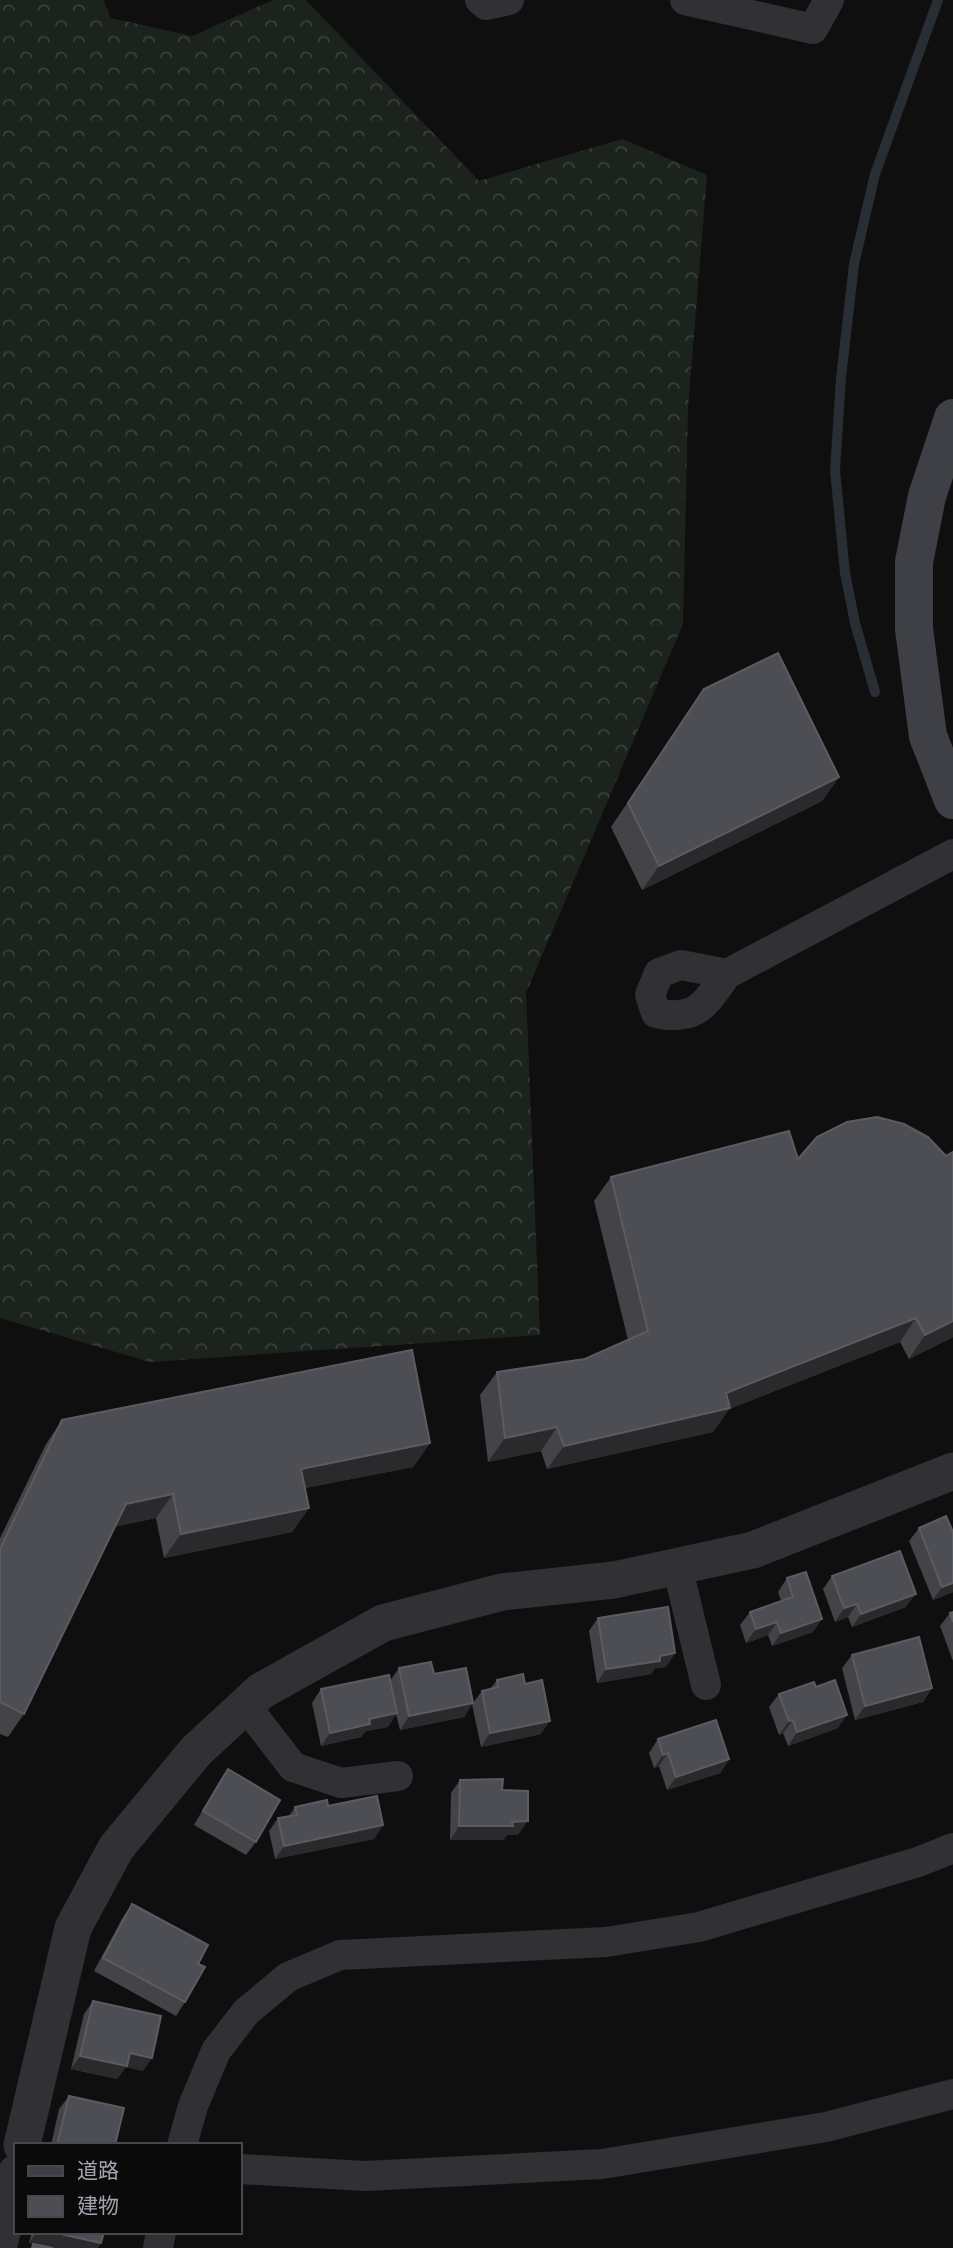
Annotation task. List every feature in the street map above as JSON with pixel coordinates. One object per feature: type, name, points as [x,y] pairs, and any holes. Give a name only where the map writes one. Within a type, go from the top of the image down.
[{"type":"main road","points":[[953,418],[927,496],[914,562],[914,629],[928,736],[953,800]]},
{"type":"street","points":[[480,0],[486,5],[509,0]]},
{"type":"street","points":[[685,0],[813,29],[830,0]]},
{"type":"street","points":[[727,974],[953,854]]},
{"type":"street","points":[[22,2143],[73,1928],[116,1848],[196,1751],[261,1691],[383,1623],[502,1592],[614,1580],[753,1550],[953,1471]]},
{"type":"street","points":[[677,1566],[706,1685]]},
{"type":"street","points":[[245,1705],[292,1767],[341,1783],[398,1776]]},
{"type":"street","points":[[183,2143],[193,2106],[216,2050],[246,2012],[288,1977],[340,1955],[606,1942],[699,1927],[918,1862],[953,1848]]},
{"type":"street","points":[[242,2169],[365,2176],[602,2164],[826,2127],[953,2094]]},
{"type":"street","points":[[0,2241],[14,2182]]},
{"type":"green space","points":[[0,0],[103,0],[111,18],[192,36],[273,0],[306,0],[479,181],[622,139],[707,175],[688,408],[683,624],[526,993],[540,1335],[150,1362],[0,1318]]},
{"type":"building","points":[[778,653],[839,777],[659,866],[628,803],[704,689]]},
{"type":"building","points":[[877,1117],[904,1124],[928,1137],[946,1156],[953,1152],[953,1321],[925,1335],[916,1318],[726,1393],[730,1408],[564,1446],[557,1427],[505,1438],[497,1372],[585,1359],[648,1331],[611,1177],[789,1131],[798,1159],[817,1137],[847,1122]]},
{"type":"building","points":[[412,1350],[430,1443],[301,1469],[309,1508],[181,1534],[173,1494],[126,1504],[24,1714],[0,1702],[0,1549],[62,1420]]},
{"type":"building","points":[[946,1516],[953,1532],[953,1583],[942,1587],[919,1528]]},
{"type":"building","points":[[900,1551],[916,1594],[861,1614],[857,1604],[844,1608],[832,1576]]},
{"type":"building","points":[[806,1572],[822,1619],[781,1633],[777,1622],[756,1629],[750,1612],[793,1597],[787,1578]]},
{"type":"building","points":[[668,1607],[675,1653],[660,1656],[660,1661],[606,1669],[598,1618]]},
{"type":"building","points":[[919,1637],[932,1688],[865,1706],[852,1655]]},
{"type":"building","points":[[431,1662],[434,1674],[466,1668],[473,1703],[409,1716],[399,1668]]},
{"type":"building","points":[[523,1674],[525,1684],[542,1680],[550,1721],[490,1733],[482,1691],[498,1687],[497,1680]]},
{"type":"building","points":[[389,1675],[397,1713],[369,1719],[370,1724],[330,1733],[321,1689]]},
{"type":"building","points":[[835,1680],[847,1715],[797,1732],[793,1720],[789,1721],[779,1694],[814,1682],[816,1687]]},
{"type":"building","points":[[716,1720],[729,1759],[676,1777],[668,1753],[663,1755],[658,1739]]},
{"type":"building","points":[[228,1769],[280,1800],[256,1842],[203,1811]]},
{"type":"building","points":[[503,1779],[502,1790],[528,1791],[528,1821],[512,1822],[513,1826],[459,1826],[460,1780]]},
{"type":"building","points":[[377,1796],[383,1825],[284,1846],[278,1818],[297,1815],[295,1807],[327,1800],[328,1806]]},
{"type":"building","points":[[132,1904],[208,1945],[198,1964],[205,1967],[185,2002],[103,1958]]},
{"type":"building","points":[[93,2001],[161,2016],[152,2058],[130,2053],[127,2066],[80,2056]]},
{"type":"building","points":[[69,2096],[124,2108],[115,2143],[57,2143]]},
{"type":"building","points":[[61,2234],[103,2234],[101,2243]]},
{"type":"building","points":[[33,2244],[53,2248],[32,2248]]},
{"type":"waterway","points":[[875,692],[855,623],[845,573],[835,470],[841,378],[854,264],[875,174],[938,0]]}]
